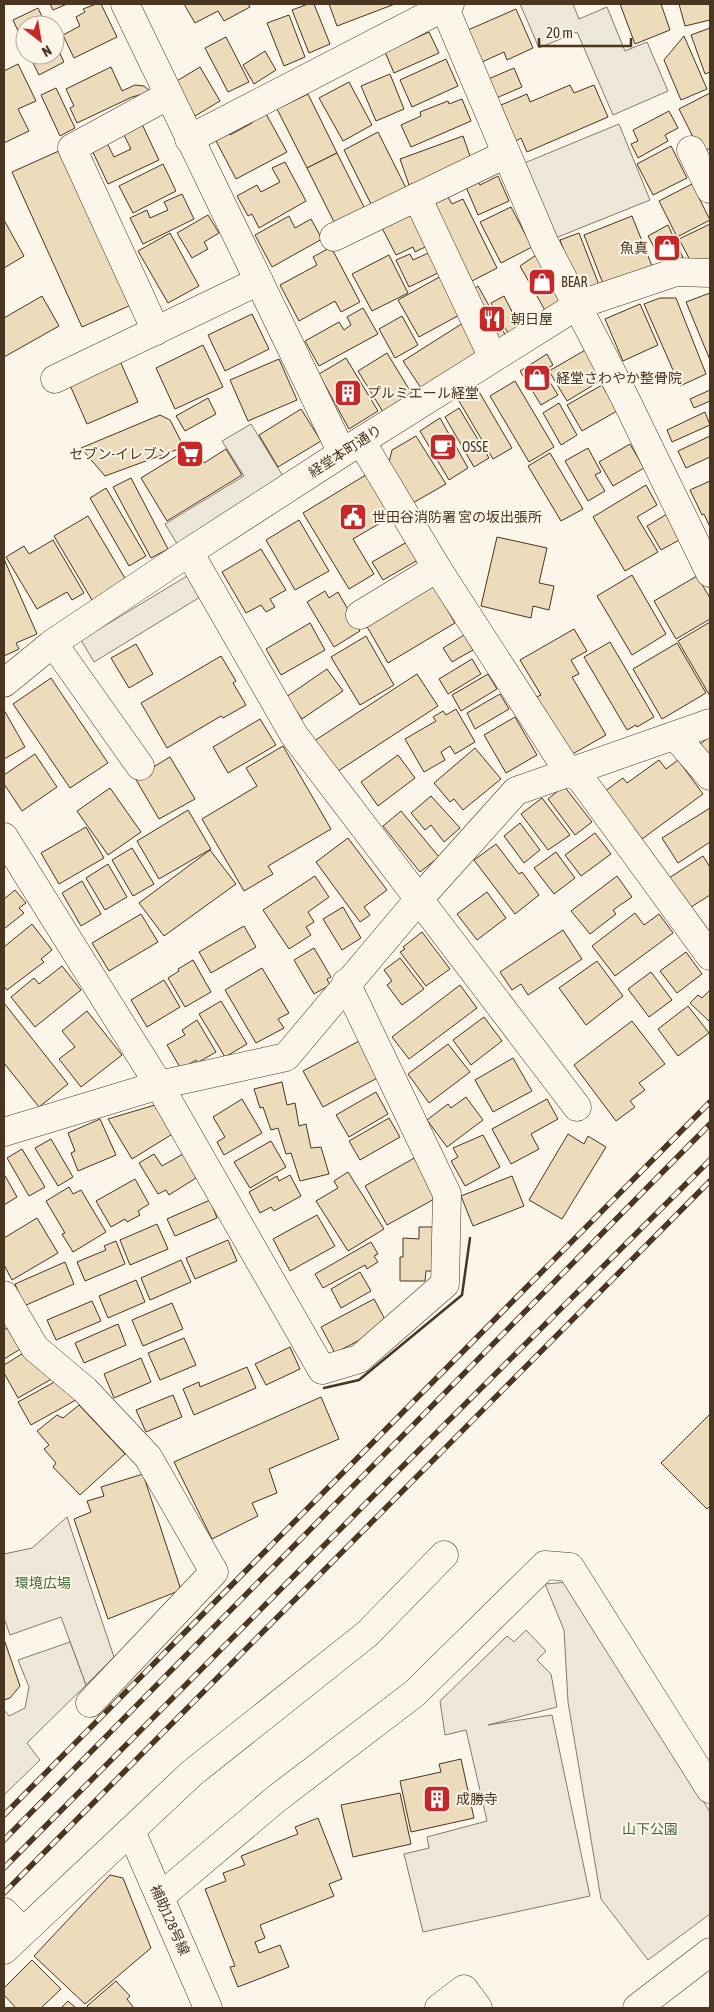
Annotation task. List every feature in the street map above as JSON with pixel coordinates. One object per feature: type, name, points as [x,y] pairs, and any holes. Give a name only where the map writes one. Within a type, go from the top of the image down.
[{"type":"street","points":[[125,4],[259,281],[352,447],[437,568],[568,771],[581,779],[710,956]]},
{"type":"street","points":[[189,139],[446,4],[506,154],[544,242],[578,305],[710,573]]},
{"type":"street","points":[[156,331],[72,148],[168,95]]},
{"type":"street","points":[[691,150],[710,189]]},
{"type":"street","points":[[334,237],[506,154]]},
{"type":"street","points":[[417,197],[493,358]]},
{"type":"street","name":"経堂本町通り","points":[[4,683],[53,643],[189,552],[578,305],[676,272],[710,273]]},
{"type":"street","points":[[55,379],[259,281]]},
{"type":"street","points":[[189,552],[294,735],[577,1107]]},
{"type":"street","points":[[360,615],[437,568]]},
{"type":"street","points":[[53,643],[140,766]]},
{"type":"street","points":[[4,1132],[159,1085],[286,1057],[346,983],[516,791],[568,771],[710,723]]},
{"type":"street","points":[[675,736],[710,776]]},
{"type":"street","points":[[4,837],[159,1085],[322,1370],[359,1359],[444,1284],[447,1194],[346,983]]},
{"type":"street","points":[[4,1295],[35,1348],[85,1390],[148,1457],[214,1572],[90,1703]]},
{"type":"street","points":[[4,1950],[192,1773],[368,1634],[444,1555]]},
{"type":"street","points":[[160,1897],[276,1799],[415,1693],[545,1565],[570,1567],[710,1790]]},
{"type":"street","name":"補助128号線","points":[[131,1832],[208,2008]]},
{"type":"street","points":[[4,1912],[23,1932]]},
{"type":"street","points":[[637,2008],[710,1952]]},
{"type":"street","points":[[439,2008],[464,1989],[478,2008]]},
{"type":"green space","name":"環境広場","points":[[67,1517],[114,1657],[86,1685],[61,1617],[10,1635],[4,1618],[4,1554],[32,1548]]},
{"type":"green space","name":"山下公園","points":[[568,1582],[710,1812],[710,1914],[648,1960],[601,1899],[568,1702],[564,1630],[545,1584]]},
{"type":"green space","points":[[526,1630],[546,1651],[537,1660],[551,1674],[557,1707],[488,1725],[552,1715],[590,1896],[423,1932],[404,1854],[429,1848],[427,1837],[487,1821],[466,1730],[445,1735],[440,1701],[507,1636],[514,1642]]},
{"type":"shaded area","points":[[520,4],[573,4],[579,19],[607,7],[625,51],[647,42],[668,91],[613,115],[577,32],[539,48]]},
{"type":"shaded area","points":[[619,124],[650,200],[553,239],[522,164]]},
{"type":"shaded area","points":[[251,424],[286,481],[179,547],[165,524],[244,476],[222,441]]},
{"type":"shaded area","points":[[192,573],[205,594],[94,662],[81,640]]},
{"type":"shaded area","points":[[70,1642],[86,1685],[27,1743],[40,1760],[4,1795],[4,1710],[9,1716],[25,1708],[29,1687],[18,1660]]},
{"type":"building","points":[[50,4],[67,4],[53,10]]},
{"type":"building","points":[[101,4],[117,37],[74,58],[65,39],[65,34],[80,26],[76,17],[85,12],[83,9]]},
{"type":"building","points":[[184,4],[248,4],[250,7],[224,21],[218,11],[195,23]]},
{"type":"building","points":[[308,4],[314,4],[330,44],[309,53],[292,10]]},
{"type":"building","points":[[329,4],[395,4],[337,26]]},
{"type":"building","points":[[620,4],[661,4],[670,30],[635,44]]},
{"type":"building","points":[[679,4],[710,4],[710,20],[685,26]]},
{"type":"building","points":[[38,8],[41,15],[23,15]]},
{"type":"building","points":[[516,9],[533,48],[507,60],[504,52],[482,62],[468,30]]},
{"type":"building","points":[[289,15],[305,57],[284,66],[267,23]]},
{"type":"building","points":[[710,28],[710,72],[705,74],[691,35]]},
{"type":"building","points":[[429,32],[439,53],[394,73],[385,52]]},
{"type":"building","points":[[684,36],[707,89],[681,100],[664,60]]},
{"type":"building","points":[[226,37],[249,82],[228,92],[205,48]]},
{"type":"building","points":[[265,51],[276,70],[254,84],[243,65]]},
{"type":"building","points":[[446,59],[458,86],[412,107],[400,80]]},
{"type":"building","points":[[18,65],[36,101],[18,109],[29,131],[4,143],[4,71]]},
{"type":"building","points":[[34,65],[58,65],[39,75]]},
{"type":"building","points":[[111,67],[122,91],[135,85],[144,86],[151,92],[132,97],[77,123],[70,108],[74,106],[66,89]]},
{"type":"building","points":[[200,67],[220,101],[195,116],[175,82]]},
{"type":"building","points":[[514,68],[522,87],[494,99],[486,80]]},
{"type":"building","points":[[390,74],[404,109],[376,121],[361,86]]},
{"type":"building","points":[[349,82],[372,125],[343,141],[319,98]]},
{"type":"building","points":[[570,85],[574,93],[594,85],[608,117],[527,152],[521,138],[516,141],[501,105],[527,94],[530,102]]},
{"type":"building","points":[[56,88],[75,128],[60,136],[41,95]]},
{"type":"building","points":[[710,93],[710,148],[705,151],[699,149],[679,109]]},
{"type":"building","points":[[308,94],[337,153],[307,168],[277,109]]},
{"type":"building","points":[[462,99],[471,121],[411,147],[401,125],[421,116],[420,112],[448,101],[449,104]]},
{"type":"building","points":[[669,111],[678,128],[665,135],[668,141],[638,158],[631,144],[638,141],[633,130]]},
{"type":"building","points":[[265,112],[287,152],[236,179],[215,139],[229,132],[230,135],[252,123],[250,120]]},
{"type":"building","points":[[140,120],[159,160],[108,184],[90,146],[105,139],[114,157],[131,149],[121,129]]},
{"type":"building","points":[[378,132],[407,190],[373,208],[344,150]]},
{"type":"building","points":[[463,136],[470,156],[438,174],[409,185],[400,159]]},
{"type":"building","points":[[671,146],[687,178],[653,195],[637,164]]},
{"type":"building","points":[[61,150],[131,305],[82,327],[12,172]]},
{"type":"building","points":[[337,153],[365,209],[335,224],[307,168]]},
{"type":"building","points":[[285,162],[306,201],[259,228],[252,214],[248,216],[237,196],[257,185],[261,192],[280,182],[272,168]]},
{"type":"building","points":[[163,164],[176,191],[133,213],[119,186]]},
{"type":"building","points":[[498,176],[509,201],[478,215],[466,187],[478,182],[480,185]]},
{"type":"building","points":[[692,184],[710,220],[677,237],[659,201]]},
{"type":"building","points":[[182,194],[194,219],[143,244],[130,218],[147,210],[150,218],[168,210],[164,202]]},
{"type":"building","points":[[448,197],[452,204],[463,199],[497,268],[472,281],[434,204]]},
{"type":"building","points":[[511,207],[532,247],[501,263],[480,222]]},
{"type":"building","points":[[410,213],[427,246],[415,252],[413,247],[396,255],[382,228]]},
{"type":"building","points":[[208,215],[219,233],[204,242],[208,249],[192,258],[177,233]]},
{"type":"building","points":[[289,216],[295,228],[311,219],[322,239],[272,267],[255,235]]},
{"type":"building","points":[[632,216],[652,266],[604,286],[584,235]]},
{"type":"building","points":[[4,220],[24,256],[4,268]]},
{"type":"building","points":[[710,224],[710,262],[692,264],[679,239]]},
{"type":"building","points":[[668,225],[686,264],[664,266],[648,236]]},
{"type":"building","points":[[170,233],[199,286],[168,303],[138,251]]},
{"type":"building","points":[[579,233],[599,285],[580,292],[560,240]]},
{"type":"building","points":[[331,247],[360,302],[341,312],[335,301],[299,321],[280,285],[317,265],[313,257]]},
{"type":"building","points":[[435,250],[440,272],[409,287],[396,260],[410,254],[413,260]]},
{"type":"building","points":[[389,255],[408,293],[372,311],[352,274]]},
{"type":"building","points":[[536,255],[562,305],[547,314],[520,266]]},
{"type":"building","points":[[443,275],[463,313],[419,337],[398,300]]},
{"type":"building","points":[[478,286],[507,338],[498,342],[470,291]]},
{"type":"building","points":[[710,293],[710,360],[686,302]]},
{"type":"building","points":[[42,296],[59,326],[4,357],[4,318]]},
{"type":"building","points":[[504,296],[520,327],[508,333],[491,303]]},
{"type":"building","points":[[660,298],[676,298],[706,374],[680,386],[644,304]]},
{"type":"building","points":[[640,304],[658,345],[623,361],[605,319]]},
{"type":"building","points":[[363,308],[378,334],[319,366],[305,341],[339,322],[344,330],[351,325],[347,317]]},
{"type":"building","points":[[252,314],[269,349],[225,371],[208,335]]},
{"type":"building","points":[[402,316],[418,345],[395,358],[379,329]]},
{"type":"building","points":[[463,323],[480,350],[421,388],[403,361]]},
{"type":"building","points":[[203,345],[223,387],[175,409],[156,368]]},
{"type":"building","points":[[587,349],[605,378],[567,401],[549,371]]},
{"type":"building","points":[[387,353],[412,394],[383,412],[358,371]]},
{"type":"building","points":[[547,354],[553,365],[543,371],[558,395],[541,405],[520,371]]},
{"type":"building","name":"プルミエール経堂","points":[[346,358],[378,411],[349,429],[319,374]]},
{"type":"building","points":[[279,359],[297,400],[248,421],[230,380]]},
{"type":"building","points":[[120,361],[138,402],[87,424],[69,383]]},
{"type":"building","points":[[515,381],[554,447],[529,462],[490,396]]},
{"type":"building","points":[[602,385],[617,411],[582,431],[567,405]]},
{"type":"building","points":[[478,390],[512,448],[493,459],[459,401]]},
{"type":"building","points":[[710,390],[710,401],[694,408],[690,399]]},
{"type":"building","points":[[208,398],[216,414],[185,431],[176,416]]},
{"type":"building","points":[[559,403],[577,435],[561,445],[543,413]]},
{"type":"building","points":[[459,408],[489,458],[474,467],[445,417]]},
{"type":"building","points":[[301,409],[321,441],[278,467],[259,435]]},
{"type":"building","points":[[705,412],[710,425],[672,442],[667,430]]},
{"type":"building","points":[[160,415],[170,420],[184,447],[105,476],[81,448]]},
{"type":"building","points":[[440,418],[468,468],[449,480],[420,431]]},
{"type":"building","points":[[416,436],[446,484],[411,504],[388,466],[392,450]]},
{"type":"building","points":[[710,436],[710,457],[686,468],[678,451]]},
{"type":"building","points":[[630,444],[644,468],[613,486],[599,462]]},
{"type":"building","points":[[193,446],[204,463],[226,449],[242,475],[167,521],[141,478]]},
{"type":"building","points":[[588,448],[601,472],[595,475],[605,491],[588,501],[565,461]]},
{"type":"building","points":[[550,453],[583,509],[561,521],[528,466]]},
{"type":"building","points":[[369,473],[394,515],[353,539],[374,574],[349,589],[303,513]]},
{"type":"building","points":[[131,478],[168,549],[151,558],[113,487]]},
{"type":"building","points":[[710,481],[710,527],[690,490]]},
{"type":"building","points":[[646,485],[657,505],[637,517],[658,552],[625,571],[593,517]]},
{"type":"building","points":[[106,488],[146,556],[129,566],[90,498]]},
{"type":"building","points":[[667,514],[681,539],[661,550],[647,526]]},
{"type":"building","points":[[88,516],[126,580],[92,600],[54,536]]},
{"type":"building","points":[[299,520],[329,571],[295,590],[266,540]]},
{"type":"building","points":[[497,537],[547,548],[539,583],[554,586],[549,610],[533,606],[531,618],[481,606]]},
{"type":"building","points":[[53,540],[84,593],[72,600],[67,592],[37,609],[6,557],[24,546],[29,554]]},
{"type":"building","points":[[407,542],[418,560],[383,580],[372,562]]},
{"type":"building","points":[[261,549],[286,590],[270,599],[275,607],[266,612],[261,605],[246,613],[222,572]]},
{"type":"building","points":[[4,559],[37,634],[16,643],[19,649],[4,656]]},
{"type":"building","points":[[632,575],[666,634],[632,655],[597,596]]},
{"type":"building","points":[[697,576],[710,598],[710,619],[676,639],[654,601]]},
{"type":"building","points":[[433,585],[455,623],[388,663],[366,625]]},
{"type":"building","points":[[325,591],[329,598],[338,592],[360,631],[334,647],[307,602]]},
{"type":"building","points":[[710,622],[710,696],[678,641]]},
{"type":"building","points":[[310,623],[325,650],[281,675],[266,649]]},
{"type":"building","points":[[574,629],[587,651],[571,660],[579,674],[572,677],[606,735],[569,756],[534,698],[541,695],[520,660]]},
{"type":"building","points":[[464,635],[473,650],[452,662],[443,648]]},
{"type":"building","points":[[366,636],[394,685],[360,705],[331,657]]},
{"type":"building","points":[[610,642],[654,717],[637,727],[636,725],[627,730],[584,657]]},
{"type":"building","points":[[677,643],[706,693],[662,719],[633,669]]},
{"type":"building","points":[[136,644],[153,674],[129,688],[111,658]]},
{"type":"building","points":[[221,656],[236,681],[233,683],[246,705],[223,718],[221,716],[167,748],[141,703]]},
{"type":"building","points":[[472,659],[481,674],[448,694],[439,679]]},
{"type":"building","points":[[327,669],[343,691],[302,719],[286,697]]},
{"type":"building","points":[[417,674],[438,706],[332,775],[311,743]]},
{"type":"building","points":[[488,674],[497,689],[461,711],[452,695]]},
{"type":"building","points":[[51,678],[108,763],[70,788],[13,704]]},
{"type":"building","points":[[500,694],[509,709],[475,729],[467,713]]},
{"type":"building","points":[[456,709],[475,742],[455,754],[450,746],[441,752],[445,760],[424,772],[405,739],[436,721],[433,717],[443,711],[446,715]]},
{"type":"building","points":[[4,710],[25,747],[4,759]]},
{"type":"building","points":[[515,717],[537,755],[506,773],[484,735]]},
{"type":"building","points":[[260,719],[276,745],[228,773],[213,747]]},
{"type":"building","points":[[710,736],[710,761],[698,746]]},
{"type":"building","points":[[283,746],[331,829],[268,866],[273,874],[244,891],[202,819],[257,786],[246,768]]},
{"type":"building","points":[[475,748],[501,779],[463,810],[454,799],[450,802],[434,783]]},
{"type":"building","points":[[35,754],[57,787],[22,811],[4,784],[4,775]]},
{"type":"building","points":[[398,755],[415,778],[378,806],[361,782]]},
{"type":"building","points":[[170,757],[195,799],[159,819],[135,778]]},
{"type":"building","points":[[659,760],[666,769],[678,760],[703,794],[642,839],[605,791],[623,778],[627,783]]},
{"type":"building","points":[[564,786],[592,822],[575,835],[548,799]]},
{"type":"building","points":[[110,788],[141,832],[108,855],[77,811]]},
{"type":"building","points":[[431,796],[460,828],[444,842],[431,825],[425,830],[411,813]]},
{"type":"building","points":[[542,798],[570,835],[548,850],[521,814]]},
{"type":"building","points":[[710,808],[710,842],[678,863],[662,838]]},
{"type":"building","points":[[188,810],[211,849],[159,879],[137,841]]},
{"type":"building","points":[[401,811],[439,857],[420,872],[383,826]]},
{"type":"building","points":[[520,823],[540,850],[524,863],[504,836]]},
{"type":"building","points":[[86,827],[104,858],[59,884],[41,853]]},
{"type":"building","points":[[595,833],[611,854],[581,876],[565,855]]},
{"type":"building","points":[[348,838],[387,890],[364,907],[370,915],[360,922],[316,862]]},
{"type":"building","points":[[496,844],[519,874],[522,872],[539,895],[515,914],[474,860]]},
{"type":"building","points":[[132,848],[154,884],[133,896],[112,860]]},
{"type":"building","points":[[210,850],[236,884],[164,936],[139,903]]},
{"type":"building","points":[[556,852],[575,878],[554,894],[534,868]]},
{"type":"building","points":[[703,856],[710,867],[710,895],[688,909],[669,878]]},
{"type":"building","points":[[108,864],[127,897],[105,910],[86,878]]},
{"type":"building","points":[[315,876],[329,897],[308,912],[314,922],[306,927],[311,935],[289,949],[263,910]]},
{"type":"building","points":[[617,876],[632,897],[613,910],[616,914],[590,934],[571,911]]},
{"type":"building","points":[[82,881],[101,914],[81,926],[62,893]]},
{"type":"building","points":[[15,890],[26,903],[19,908],[24,913],[4,929],[4,899]]},
{"type":"building","points":[[487,892],[506,918],[477,940],[457,914]]},
{"type":"building","points":[[343,907],[361,938],[342,950],[323,919]]},
{"type":"building","points":[[635,913],[644,925],[659,914],[673,933],[615,976],[592,946]]},
{"type":"building","points":[[141,914],[158,942],[109,971],[92,943]]},
{"type":"building","points":[[32,924],[52,950],[41,959],[44,962],[7,990],[4,986],[4,947]]},
{"type":"building","points":[[244,926],[256,947],[211,973],[199,952]]},
{"type":"building","points":[[563,930],[582,959],[528,995],[521,984],[512,990],[500,972]]},
{"type":"building","points":[[422,932],[450,969],[426,986],[400,952],[405,949],[403,947]]},
{"type":"building","points":[[314,948],[331,977],[327,979],[330,985],[314,994],[294,960]]},
{"type":"building","points":[[686,952],[702,974],[677,993],[660,971]]},
{"type":"building","points":[[400,958],[424,989],[402,1005],[387,985],[392,981],[384,970]]},
{"type":"building","points":[[193,960],[211,992],[185,1007],[168,978]]},
{"type":"building","points":[[597,961],[623,996],[586,1025],[559,988]]},
{"type":"building","points":[[62,966],[81,990],[35,1027],[11,997],[34,978],[39,984]]},
{"type":"building","points":[[262,968],[289,1013],[278,1019],[284,1028],[256,1043],[225,990]]},
{"type":"building","points":[[651,972],[672,1000],[649,1017],[628,989]]},
{"type":"building","points":[[164,980],[180,1007],[147,1027],[131,1000]]},
{"type":"building","points":[[460,985],[477,1008],[409,1059],[392,1037]]},
{"type":"building","points":[[710,990],[710,1022],[690,1003],[698,995],[702,998]]},
{"type":"building","points":[[221,1001],[247,1044],[225,1057],[199,1014]]},
{"type":"building","points":[[4,1003],[68,1084],[39,1107],[4,1063]]},
{"type":"building","points":[[688,1006],[709,1033],[678,1056],[658,1029]]},
{"type":"building","points":[[87,1011],[122,1055],[81,1087],[59,1059],[75,1047],[62,1031]]},
{"type":"building","points":[[484,1017],[502,1041],[471,1065],[453,1040]]},
{"type":"building","points":[[197,1020],[216,1052],[197,1063],[196,1060],[181,1069],[167,1045],[185,1035],[182,1030]]},
{"type":"building","points":[[632,1021],[665,1064],[639,1083],[645,1090],[630,1101],[635,1107],[616,1121],[574,1065]]},
{"type":"building","points":[[361,1040],[381,1076],[323,1107],[303,1071]]},
{"type":"building","points":[[448,1044],[470,1072],[429,1103],[408,1074]]},
{"type":"building","points":[[513,1058],[532,1091],[493,1112],[475,1080]]},
{"type":"building","points":[[282,1082],[287,1105],[295,1103],[299,1126],[306,1124],[311,1148],[321,1147],[329,1174],[300,1181],[291,1153],[286,1154],[278,1128],[271,1130],[263,1107],[260,1108],[254,1089]]},
{"type":"building","points":[[376,1092],[388,1114],[349,1137],[336,1115]]},
{"type":"building","points":[[466,1097],[483,1120],[447,1147],[427,1120],[448,1104],[451,1108]]},
{"type":"building","points":[[242,1099],[262,1133],[224,1155],[217,1142],[225,1137],[213,1117]]},
{"type":"building","points":[[547,1099],[558,1119],[531,1134],[539,1149],[511,1164],[492,1129]]},
{"type":"building","points":[[158,1104],[174,1133],[132,1159],[108,1119]]},
{"type":"building","points":[[389,1118],[400,1137],[360,1160],[349,1141]]},
{"type":"building","points":[[100,1119],[116,1155],[78,1171],[71,1153],[75,1151],[68,1133]]},
{"type":"building","points":[[568,1134],[584,1144],[588,1136],[606,1147],[562,1219],[529,1200]]},
{"type":"building","points":[[483,1135],[500,1167],[465,1186],[451,1161],[458,1157],[453,1148]]},
{"type":"building","points":[[51,1139],[73,1177],[58,1186],[35,1148]]},
{"type":"building","points":[[271,1141],[286,1167],[250,1188],[234,1162]]},
{"type":"building","points":[[22,1149],[45,1187],[29,1196],[7,1158]]},
{"type":"building","points":[[154,1154],[162,1166],[183,1154],[196,1178],[169,1195],[166,1190],[158,1194],[139,1163]]},
{"type":"building","points":[[416,1157],[438,1197],[387,1225],[365,1186]]},
{"type":"building","points":[[348,1172],[384,1229],[348,1251],[316,1201],[338,1188],[334,1181]]},
{"type":"building","points":[[4,1174],[17,1197],[4,1205]]},
{"type":"building","points":[[290,1175],[301,1196],[274,1211],[271,1207],[260,1213],[249,1192],[277,1176],[279,1181]]},
{"type":"building","points":[[512,1176],[524,1206],[473,1226],[461,1196]]},
{"type":"building","points":[[135,1179],[149,1204],[138,1211],[140,1215],[127,1222],[125,1219],[111,1227],[96,1201]]},
{"type":"building","points":[[69,1187],[73,1194],[81,1190],[106,1232],[73,1252],[62,1234],[65,1233],[46,1201]]},
{"type":"building","points":[[210,1200],[217,1218],[175,1236],[167,1219]]},
{"type":"building","points":[[317,1215],[335,1246],[290,1271],[273,1239]]},
{"type":"building","points":[[37,1218],[58,1253],[12,1280],[4,1265],[4,1238]]},
{"type":"building","points":[[157,1224],[168,1249],[130,1265],[120,1240]]},
{"type":"building","points":[[419,1227],[435,1227],[434,1271],[426,1271],[425,1281],[400,1281],[400,1257],[403,1257],[403,1238],[419,1239]]},
{"type":"building","points":[[228,1240],[237,1261],[195,1279],[186,1258]]},
{"type":"building","points":[[116,1241],[125,1264],[85,1281],[77,1262],[106,1250],[104,1246]]},
{"type":"building","points":[[371,1242],[378,1254],[374,1256],[378,1262],[367,1269],[365,1265],[323,1288],[315,1274]]},
{"type":"building","points":[[181,1260],[191,1282],[150,1300],[141,1278]]},
{"type":"building","points":[[65,1262],[74,1284],[24,1306],[15,1284]]},
{"type":"building","points":[[360,1272],[371,1291],[341,1308],[331,1289]]},
{"type":"building","points":[[136,1280],[145,1302],[108,1318],[99,1296]]},
{"type":"building","points":[[374,1299],[388,1325],[335,1353],[321,1327]]},
{"type":"building","points":[[92,1301],[101,1321],[56,1340],[47,1320]]},
{"type":"building","points":[[172,1303],[183,1329],[143,1346],[132,1320]]},
{"type":"building","points":[[118,1324],[126,1345],[84,1363],[75,1343]]},
{"type":"building","points":[[9,1327],[22,1348],[4,1359],[4,1330]]},
{"type":"building","points":[[184,1338],[196,1365],[160,1380],[148,1353]]},
{"type":"building","points":[[290,1347],[300,1369],[266,1385],[255,1364]]},
{"type":"building","points":[[30,1349],[57,1376],[18,1398],[4,1373],[4,1365]]},
{"type":"building","points":[[141,1358],[151,1382],[114,1398],[104,1374]]},
{"type":"building","points":[[247,1367],[256,1388],[194,1415],[183,1389],[199,1382],[200,1387]]},
{"type":"building","points":[[60,1379],[83,1396],[31,1425],[18,1402]]},
{"type":"building","points":[[173,1395],[182,1417],[146,1432],[136,1410]]},
{"type":"building","points":[[321,1397],[339,1439],[269,1469],[277,1493],[252,1503],[258,1516],[212,1539],[174,1462]]},
{"type":"building","points":[[79,1405],[125,1454],[80,1495],[53,1467],[56,1463],[44,1449],[49,1445],[37,1431],[57,1415],[63,1418]]},
{"type":"building","points":[[710,1414],[710,1506],[707,1509],[661,1463]]},
{"type":"building","points":[[143,1474],[181,1590],[108,1619],[74,1519],[91,1512],[87,1501],[104,1496],[101,1487]]},
{"type":"building","points":[[4,1639],[20,1686],[10,1698],[4,1700]]},
{"type":"building","name":"成勝寺","points":[[461,1759],[474,1818],[411,1832],[400,1781],[441,1772],[439,1764]]},
{"type":"building","points":[[400,1793],[411,1844],[353,1857],[341,1805]]},
{"type":"building","points":[[318,1818],[342,1879],[329,1884],[334,1896],[260,1925],[265,1938],[255,1942],[259,1953],[280,1945],[289,1967],[238,1987],[230,1967],[235,1966],[205,1889],[226,1881],[223,1873],[245,1865],[241,1856],[298,1834],[295,1827]]},
{"type":"building","points":[[110,1875],[123,1878],[151,1948],[85,2004],[34,1956]]},
{"type":"building","points":[[32,1960],[61,1989],[41,2008],[16,2008],[4,1995],[4,1988]]},
{"type":"building","points":[[116,1981],[130,1996],[127,1999],[132,2008],[89,2008],[87,2006]]},
{"type":"building","points":[[68,2001],[76,2008],[61,2008]]},
{"type":"railway","points":[[4,1815],[710,1102]]},
{"type":"railway","points":[[4,1840],[710,1124]]},
{"type":"railway","points":[[4,1868],[710,1160]]},
{"type":"railway","points":[[4,1893],[710,1181]]},
{"type":"wall","points":[[324,1388],[359,1380],[462,1295],[470,1238]]},
{"type":"place","name":"魚真","points":[[667,248]]},
{"type":"place","name":"BEAR","points":[[542,282]]},
{"type":"place","name":"朝日屋","points":[[492,319]]},
{"type":"place","name":"経堂さわやか整骨院","points":[[537,378]]},
{"type":"place","name":"プルミエール経堂","points":[[348,393]]},
{"type":"place","name":"OSSE","points":[[443,447]]},
{"type":"place","name":"セブン-イレブン","points":[[190,454]]},
{"type":"place","name":"世田谷消防署 宮の坂出張所","points":[[353,517]]},
{"type":"place","name":"成勝寺","points":[[437,1799]]}]
